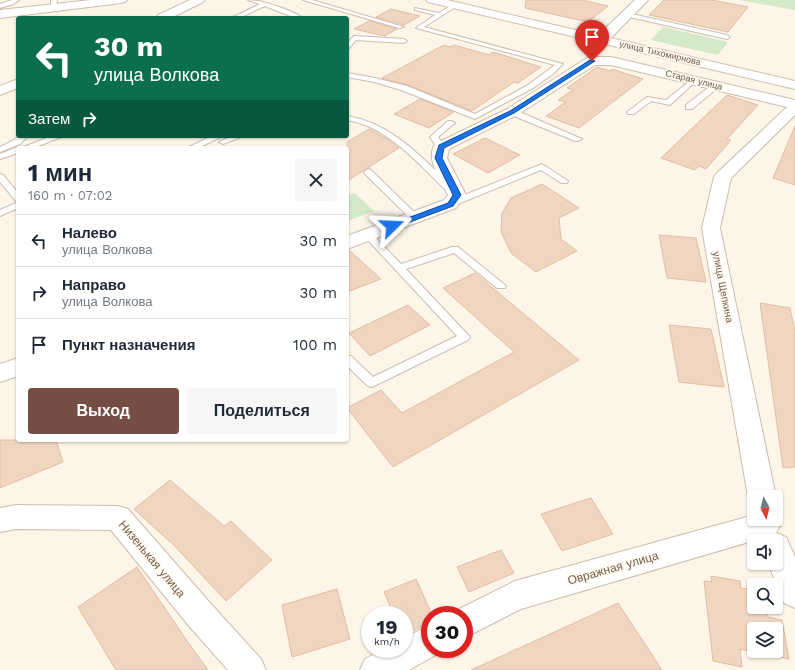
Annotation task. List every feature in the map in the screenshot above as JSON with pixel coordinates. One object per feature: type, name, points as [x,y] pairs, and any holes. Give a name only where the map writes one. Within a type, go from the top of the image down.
[{"type":"street","points":[[0,14],[54,4],[121,0]]},
{"type":"street","points":[[166,16],[199,0]]},
{"type":"street","name":"улица Тихомирнова","points":[[432,0],[795,85]]},
{"type":"street","points":[[602,40],[642,0]]},
{"type":"street","name":"Старая улица","points":[[512,112],[592,61],[611,61],[795,104]]},
{"type":"street","points":[[0,91],[16,84]]},
{"type":"street","name":"улица Щепкина","points":[[762,490],[711,228],[723,177],[795,107]]},
{"type":"street","points":[[349,242],[415,218],[454,200],[439,158],[441,147],[512,112]]},
{"type":"street","points":[[0,373],[16,368]]},
{"type":"street","name":"Низенькая улица","points":[[0,520],[16,516],[118,518],[200,615],[250,670]]},
{"type":"street","name":"Овражная улица","points":[[473,618],[515,596],[765,526]]},
{"type":"street","name":"улица Щепкина","points":[[769,526],[795,593]]},
{"type":"street","points":[[376,670],[421,646]]},
{"type":"lane","points":[[0,6],[12,3],[16,0]]},
{"type":"lane","points":[[251,0],[295,16]]},
{"type":"lane","points":[[306,0],[401,27]]},
{"type":"lane","points":[[238,16],[265,4]]},
{"type":"lane","points":[[409,37],[455,5]]},
{"type":"lane","points":[[417,9],[440,15]]},
{"type":"lane","points":[[627,15],[727,37]]},
{"type":"lane","points":[[349,44],[354,38],[409,37],[560,64],[552,72],[528,88],[475,117],[404,88],[375,80],[349,75]]},
{"type":"lane","points":[[631,112],[650,99],[667,103],[694,80]]},
{"type":"lane","points":[[689,107],[716,86]]},
{"type":"lane","points":[[512,112],[578,139]]},
{"type":"lane","points":[[349,118],[357,119],[390,135],[454,200],[542,167],[564,181]]},
{"type":"lane","points":[[441,147],[434,137],[451,123]]},
{"type":"lane","points":[[0,150],[21,138]]},
{"type":"lane","points":[[31,146],[54,138]]},
{"type":"lane","points":[[198,146],[221,139]]},
{"type":"lane","points":[[0,157],[16,151]]},
{"type":"lane","points":[[368,172],[415,218]]},
{"type":"lane","points":[[0,177],[16,196]]},
{"type":"lane","points":[[0,213],[16,206]]},
{"type":"lane","points":[[349,361],[372,383],[464,337],[368,235]]},
{"type":"lane","points":[[399,268],[455,250],[501,286]]},
{"type":"green space","points":[[739,0],[795,0],[795,10]]},
{"type":"green space","points":[[663,27],[728,42],[718,55],[651,40]]},
{"type":"green space","points":[[355,193],[374,211],[349,220],[349,195]]},
{"type":"building","points":[[526,0],[582,0],[608,6],[588,22],[525,8]]},
{"type":"building","points":[[664,0],[712,0],[748,7],[728,32],[649,15]]},
{"type":"building","points":[[391,9],[420,16],[404,25],[376,17]]},
{"type":"building","points":[[369,21],[397,29],[385,36],[354,29]]},
{"type":"building","points":[[444,45],[450,47],[454,45],[489,55],[493,52],[541,67],[518,83],[514,82],[472,111],[408,85],[382,78]]},
{"type":"building","points":[[597,67],[610,71],[612,69],[643,79],[579,128],[546,116],[566,102],[558,100],[573,90],[567,88]]},
{"type":"building","points":[[727,95],[758,105],[727,139],[731,140],[706,169],[699,166],[695,170],[661,158]]},
{"type":"building","points":[[420,99],[454,112],[429,128],[394,114]]},
{"type":"building","points":[[795,126],[795,185],[773,178]]},
{"type":"building","points":[[369,129],[399,148],[349,180],[349,146],[347,146],[347,142]]},
{"type":"building","points":[[485,138],[520,155],[488,173],[453,154]]},
{"type":"building","points":[[542,184],[579,208],[559,218],[561,239],[577,251],[536,272],[511,253],[501,232],[502,213],[511,198]]},
{"type":"building","points":[[659,235],[696,238],[706,282],[667,278]]},
{"type":"building","points":[[349,250],[381,279],[349,291]]},
{"type":"building","points":[[475,273],[579,360],[393,467],[349,411],[349,407],[381,390],[402,413],[514,352],[443,288]]},
{"type":"building","points":[[760,303],[790,308],[795,331],[795,467],[783,468]]},
{"type":"building","points":[[408,305],[430,325],[370,356],[349,333]]},
{"type":"building","points":[[669,325],[711,329],[724,387],[679,382]]},
{"type":"building","points":[[0,440],[16,440],[16,442],[57,442],[63,462],[0,488]]},
{"type":"building","points":[[170,480],[224,526],[231,521],[272,560],[226,601],[170,541],[134,509]]},
{"type":"building","points":[[591,498],[613,534],[562,551],[541,514]]},
{"type":"building","points":[[501,550],[514,573],[469,592],[457,567]]},
{"type":"building","points":[[137,567],[208,670],[116,670],[78,607]]},
{"type":"building","points":[[711,576],[740,581],[741,588],[747,589],[747,614],[767,614],[768,617],[782,620],[782,622],[747,622],[747,650],[740,649],[742,667],[713,661],[704,581],[712,582]]},
{"type":"building","points":[[416,579],[428,606],[421,606],[421,627],[413,630],[413,606],[390,606],[384,592]]},
{"type":"building","points":[[337,589],[350,639],[292,657],[282,605]]},
{"type":"building","points":[[618,603],[662,670],[471,670]]},
{"type":"building","points":[[783,626],[789,659],[783,658]]},
{"type":"route","points":[[392,226],[450,204],[457,195],[439,158],[441,147],[512,112],[592,61]]}]
